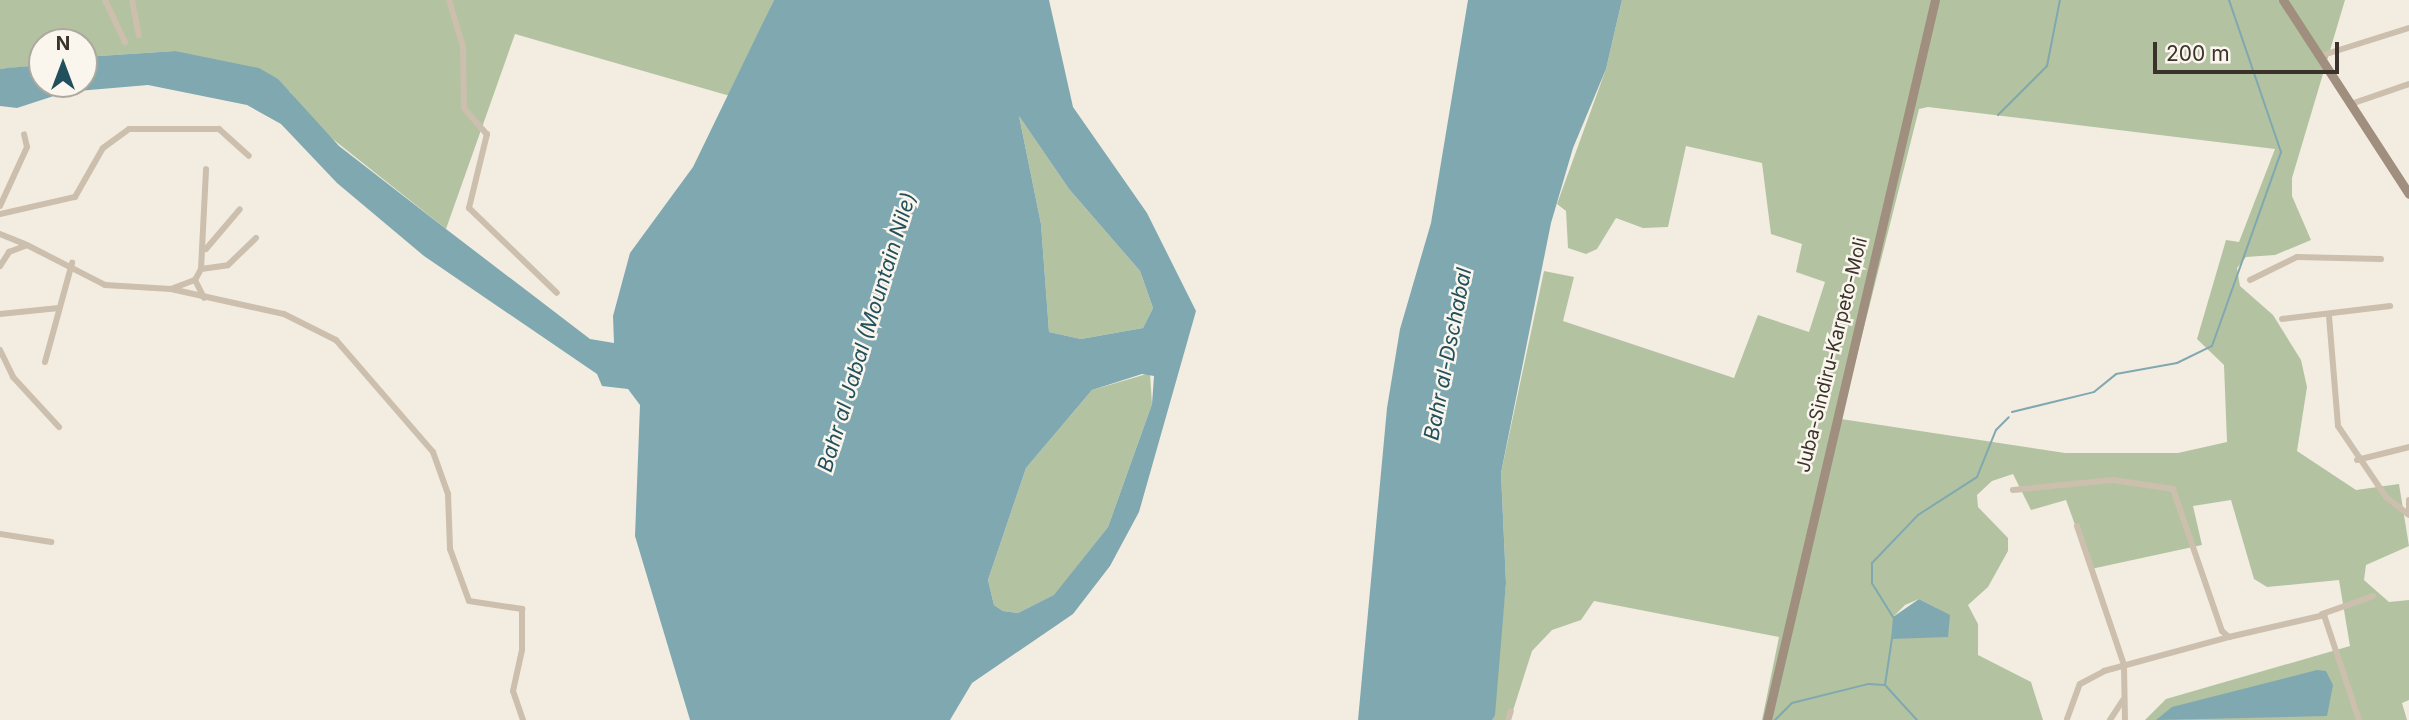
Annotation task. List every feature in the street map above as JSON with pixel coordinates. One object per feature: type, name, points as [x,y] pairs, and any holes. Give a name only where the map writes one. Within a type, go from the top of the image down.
[{"type":"main road","name":"Juba-Sindiru-Karpeto-Moli","points":[[1767,720],[1935,0]]},
{"type":"main road","points":[[2283,0],[2409,194]]},
{"type":"street","points":[[105,0],[125,42]]},
{"type":"street","points":[[132,0],[139,34]]},
{"type":"street","points":[[449,0],[463,47],[464,108],[487,134],[469,208],[557,293]]},
{"type":"street","points":[[2320,56],[2409,28]]},
{"type":"street","points":[[2351,104],[2409,84]]},
{"type":"street","points":[[0,215],[75,197],[103,148],[128,129],[219,129],[249,156]]},
{"type":"street","points":[[0,206],[27,147],[24,134]]},
{"type":"street","points":[[171,289],[195,280],[201,269],[206,248],[206,169]]},
{"type":"street","points":[[206,248],[240,209]]},
{"type":"street","points":[[0,234],[72,263],[104,285],[171,289],[313,323],[361,362],[433,452],[448,494],[450,549],[469,601],[522,609],[513,691],[523,720]]},
{"type":"street","points":[[201,269],[228,265],[256,238]]},
{"type":"street","points":[[0,266],[9,252],[27,245]]},
{"type":"street","points":[[2250,280],[2297,257],[2381,260]]},
{"type":"street","points":[[46,362],[72,263]]},
{"type":"street","points":[[195,280],[204,298]]},
{"type":"street","points":[[2282,319],[2329,316],[2390,306]]},
{"type":"street","points":[[0,314],[59,308]]},
{"type":"street","points":[[2329,316],[2336,421],[2357,460],[2409,515]]},
{"type":"street","points":[[0,350],[13,376],[59,427]]},
{"type":"street","points":[[2357,460],[2409,447]]},
{"type":"street","points":[[2012,490],[2113,480],[2174,489],[2229,637]]},
{"type":"street","points":[[2409,500],[2409,515]]},
{"type":"street","points":[[2077,526],[2124,665],[2125,720]]},
{"type":"street","points":[[0,534],[51,542]]},
{"type":"street","points":[[2067,719],[2080,684],[2124,665],[2322,614],[2373,596]]},
{"type":"street","points":[[2322,614],[2345,664],[2359,720]]},
{"type":"street","points":[[2110,720],[2123,698]]},
{"type":"street","points":[[1508,720],[1511,711]]},
{"type":"green space","points":[[0,0],[774,0],[730,96],[515,34],[446,229],[315,125],[290,92],[175,51],[98,56],[98,28],[28,28],[28,66],[0,69]]},
{"type":"green space","points":[[1622,0],[2345,0],[2292,178],[2292,196],[2311,240],[2275,255],[2246,257],[2237,268],[2240,286],[2273,315],[2301,360],[2307,387],[2297,451],[2356,490],[2399,484],[2409,546],[2366,565],[2364,580],[2389,602],[2409,600],[2409,700],[2402,703],[2407,720],[2145,720],[2166,699],[2350,646],[2339,580],[2267,587],[2254,579],[2231,500],[2193,506],[2202,545],[2091,569],[2066,500],[2031,510],[2013,474],[1992,481],[1977,495],[1978,507],[2008,538],[2008,551],[1988,587],[1968,605],[1978,624],[1978,655],[2031,682],[2043,720],[1762,720],[1779,637],[1594,601],[1581,620],[1552,630],[1532,651],[1510,720],[1492,720],[1506,583],[1501,473],[1544,271],[1574,277],[1563,321],[1734,378],[1758,315],[1809,332],[1825,282],[1796,272],[1802,244],[1771,234],[1762,163],[1686,146],[1668,227],[1643,228],[1616,218],[1597,249],[1586,254],[1568,248],[1566,211],[1557,204],[1606,69]],"holes":[[[1928,107],[2275,149],[2239,242],[2226,240],[2197,339],[2224,365],[2227,442],[2178,453],[2065,453],[1841,419],[1919,109]],[[1919,599],[1938,609],[1893,617],[1905,605]]]},
{"type":"green space","points":[[1019,116],[1069,189],[1140,271],[1153,308],[1143,328],[1081,339],[1049,332],[1041,224]]},
{"type":"green space","points":[[1150,373],[1152,404],[1108,527],[1055,595],[1018,613],[1003,611],[994,605],[988,580],[1026,468],[1092,390]]},
{"type":"water","name":"Bahr al Jabal (Mountain Nile)","points":[[774,0],[1049,0],[1073,107],[1147,213],[1196,311],[1139,512],[1110,566],[1073,614],[972,683],[950,720],[690,720],[635,536],[640,405],[628,389],[602,386],[597,374],[424,256],[337,183],[281,124],[247,105],[148,85],[98,89],[98,56],[175,51],[259,68],[278,79],[339,146],[590,339],[614,343],[613,316],[630,253],[693,167]],"holes":[[[1019,116],[1069,189],[1140,271],[1153,308],[1143,328],[1081,339],[1049,332],[1041,224]],[[1142,374],[1154,376],[1152,404],[1108,527],[1054,595],[1018,613],[1003,611],[994,605],[988,580],[1026,468],[1092,390]]]},
{"type":"water","name":"Bahr al-Dschabal","points":[[1468,0],[1622,0],[1606,69],[1573,148],[1551,223],[1501,473],[1506,583],[1495,715],[1492,720],[1358,720],[1387,408],[1400,329],[1431,223]]},
{"type":"water","points":[[28,66],[28,98],[48,98],[17,108],[0,106],[0,69]]},
{"type":"water","points":[[1919,599],[1950,615],[1948,637],[1891,639],[1893,617]]},
{"type":"water","points":[[2317,670],[2326,671],[2333,685],[2327,716],[2156,720],[2172,707]]},
{"type":"waterway","points":[[1998,115],[2047,66],[2060,0]]},
{"type":"waterway","points":[[2012,412],[2094,392],[2116,374],[2177,363],[2212,346],[2281,152],[2229,0]]},
{"type":"waterway","points":[[1893,617],[1872,583],[1872,563],[1918,515],[1977,477],[1996,430],[2009,417]]},
{"type":"waterway","points":[[1885,685],[1892,638]]},
{"type":"waterway","points":[[1775,720],[1792,703],[1868,684],[1885,685],[1917,720]]}]
